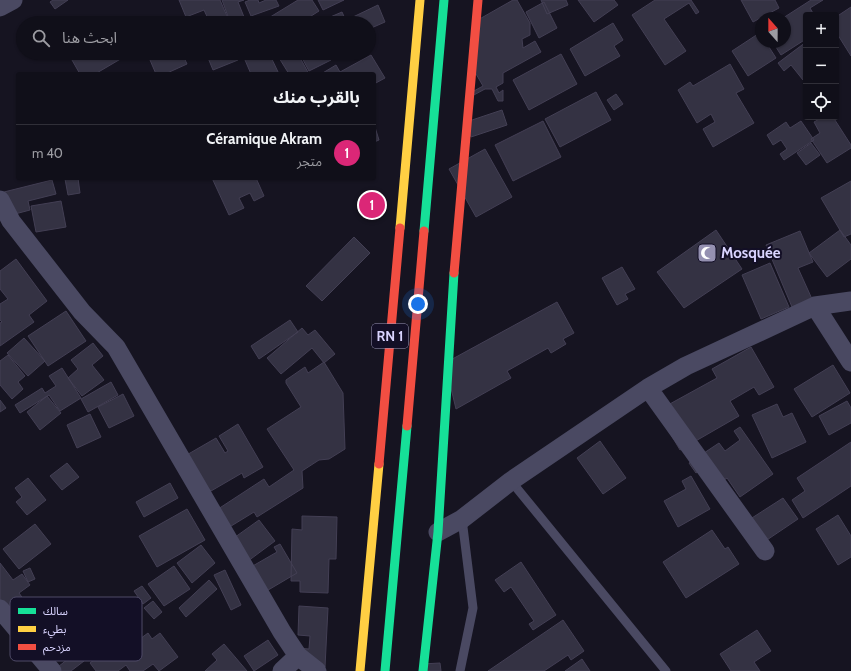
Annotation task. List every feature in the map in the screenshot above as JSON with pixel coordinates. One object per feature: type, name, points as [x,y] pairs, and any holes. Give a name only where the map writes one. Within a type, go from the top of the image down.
[{"type":"main road","name":"RN 1","points":[[360,671],[420,0]]},
{"type":"main road","name":"RN 1","points":[[385,671],[444,0]]},
{"type":"main road","points":[[423,671],[438,532],[450,317],[477,6]]},
{"type":"street","points":[[0,7],[13,0]]},
{"type":"street","points":[[477,6],[492,0]]},
{"type":"street","points":[[0,200],[11,221],[77,306],[116,347],[298,656],[317,671]]},
{"type":"street","points":[[438,532],[462,519],[511,482],[648,388],[686,366],[815,306],[851,301]]},
{"type":"street","points":[[815,306],[851,362]]},
{"type":"street","points":[[648,388],[766,551]]},
{"type":"street","points":[[0,609],[10,621]]},
{"type":"street","points":[[282,671],[298,656]]},
{"type":"street","points":[[44,661],[52,671]]},
{"type":"lane","points":[[511,482],[666,671]]},
{"type":"lane","points":[[460,671],[472,608],[472,592],[462,519]]},
{"type":"building","points":[[53,0],[68,0],[55,9],[50,2]]},
{"type":"building","points":[[179,0],[220,0],[227,16],[207,16],[204,10],[186,16]]},
{"type":"building","points":[[222,0],[244,0],[238,2],[244,16],[228,16]]},
{"type":"building","points":[[250,0],[258,0],[259,3],[266,0],[276,0],[279,6],[251,16],[245,2]]},
{"type":"building","points":[[298,0],[312,0],[319,11],[311,16],[272,16]]},
{"type":"building","points":[[318,0],[344,0],[323,10]]},
{"type":"building","points":[[513,0],[517,0],[530,23],[530,35],[522,39],[523,48],[535,41],[541,52],[503,73],[503,83],[496,87],[499,93],[503,90],[503,101],[498,101],[492,89],[485,89],[472,96],[472,92],[483,86],[472,67],[476,21]]},
{"type":"building","points":[[541,0],[566,0],[568,5],[547,14]]},
{"type":"building","points":[[578,0],[614,0],[618,5],[594,22]]},
{"type":"building","points":[[655,0],[691,0],[699,12],[696,14],[689,3],[664,19],[686,51],[665,65],[632,15]]},
{"type":"building","points":[[741,0],[775,0],[779,8],[772,12],[755,12],[755,21],[753,22]]},
{"type":"building","points":[[811,0],[823,0],[810,8],[812,12],[803,12],[803,41],[781,55],[777,48],[791,48],[791,13]]},
{"type":"building","points":[[544,2],[557,28],[539,38],[526,12]]},
{"type":"building","points":[[378,5],[385,22],[376,26],[376,16],[355,16]]},
{"type":"building","points":[[851,7],[851,56],[839,37],[839,15]]},
{"type":"building","points":[[342,12],[344,16],[333,16]]},
{"type":"building","points":[[613,23],[623,40],[614,46],[620,56],[585,76],[570,49]]},
{"type":"building","points":[[755,36],[755,48],[770,48],[776,58],[748,76],[732,51]]},
{"type":"building","points":[[803,44],[803,80],[791,65],[784,71],[778,63]]},
{"type":"building","points":[[561,54],[577,84],[529,110],[513,80]]},
{"type":"building","points":[[72,60],[119,60],[98,72],[79,72]]},
{"type":"building","points":[[150,60],[185,60],[187,64],[169,72],[155,72]]},
{"type":"building","points":[[209,60],[238,60],[213,70]]},
{"type":"building","points":[[245,60],[272,60],[278,72],[250,72]]},
{"type":"building","points":[[280,60],[301,60],[308,72],[288,72]]},
{"type":"building","points":[[303,60],[331,60],[309,71]]},
{"type":"building","points":[[362,60],[374,60],[385,78],[376,83],[376,72],[340,72]]},
{"type":"building","points":[[730,64],[744,89],[736,93],[754,123],[713,147],[703,129],[715,122],[711,114],[697,123],[678,90],[690,82],[693,86]]},
{"type":"building","points":[[336,65],[340,72],[324,72]]},
{"type":"building","points":[[596,92],[611,120],[560,147],[545,119]]},
{"type":"building","points":[[616,94],[623,104],[614,110],[607,100]]},
{"type":"building","points":[[502,110],[507,125],[471,137],[466,122]]},
{"type":"building","points":[[818,120],[835,120],[851,145],[851,148],[827,163],[811,139],[820,133],[814,122]]},
{"type":"building","points":[[543,121],[561,157],[513,181],[495,145]]},
{"type":"building","points":[[801,121],[814,140],[784,160],[780,154],[787,149],[781,140],[773,145],[767,135],[786,122],[790,128]]},
{"type":"building","points":[[376,130],[379,140],[376,141]]},
{"type":"building","points":[[811,143],[820,155],[806,165],[797,153]]},
{"type":"building","points":[[485,149],[512,197],[476,217],[449,169]]},
{"type":"building","points":[[52,180],[56,194],[28,201],[30,210],[0,218],[0,193]]},
{"type":"building","points":[[65,180],[78,180],[80,193],[68,195]]},
{"type":"building","points":[[213,180],[257,180],[264,196],[254,201],[250,193],[239,198],[244,208],[229,215]]},
{"type":"building","points":[[851,181],[851,234],[844,237],[821,198]]},
{"type":"building","points":[[61,201],[66,227],[36,232],[31,206]]},
{"type":"building","name":"Mosquée","points":[[716,230],[742,269],[684,308],[657,272]]},
{"type":"building","points":[[840,230],[851,245],[851,259],[827,277],[809,253]]},
{"type":"building","points":[[800,231],[813,262],[798,268],[812,299],[792,307],[766,245]]},
{"type":"building","points":[[354,237],[370,253],[322,301],[306,286]]},
{"type":"building","points":[[16,259],[47,301],[29,315],[34,322],[0,346],[0,323],[2,322],[0,320],[0,304],[8,299],[0,289],[0,271]]},
{"type":"building","points":[[770,263],[789,307],[761,319],[742,275]]},
{"type":"building","points":[[622,267],[635,289],[625,294],[628,299],[617,305],[602,278]]},
{"type":"building","points":[[557,302],[574,333],[563,339],[566,344],[551,353],[548,348],[507,371],[511,378],[456,409],[445,363]]},
{"type":"building","points":[[66,311],[86,341],[48,366],[28,336]]},
{"type":"building","points":[[290,320],[298,332],[259,359],[251,346]]},
{"type":"building","points":[[302,328],[308,335],[315,330],[335,354],[324,363],[312,348],[281,374],[267,358]]},
{"type":"building","points":[[24,338],[45,361],[28,376],[7,353]]},
{"type":"building","points":[[93,343],[103,356],[92,365],[104,380],[82,396],[68,378],[78,369],[71,360]]},
{"type":"building","points":[[751,347],[774,387],[759,395],[754,387],[730,401],[739,416],[680,450],[657,411],[717,378],[712,369]]},
{"type":"building","points":[[8,355],[25,376],[18,382],[23,389],[12,399],[0,385],[0,361]]},
{"type":"building","points":[[324,362],[343,393],[345,449],[329,459],[319,460],[302,471],[303,488],[257,517],[254,512],[223,531],[215,511],[264,479],[269,487],[294,470],[267,429],[301,407],[286,383],[286,380],[305,367],[308,373]]},
{"type":"building","points":[[833,365],[850,393],[812,417],[794,389]]},
{"type":"building","points":[[62,368],[81,398],[60,411],[49,395],[20,413],[15,405],[42,388],[45,393],[56,386],[49,376]]},
{"type":"building","points":[[111,382],[118,395],[88,412],[81,399]]},
{"type":"building","points":[[123,394],[134,416],[109,428],[98,407]]},
{"type":"building","points":[[47,396],[61,413],[40,430],[27,412]]},
{"type":"building","points":[[0,400],[6,408],[0,412]]},
{"type":"building","points":[[847,401],[851,408],[851,423],[829,435],[819,416]]},
{"type":"building","points":[[777,404],[783,417],[792,413],[806,442],[772,458],[752,415]]},
{"type":"building","points":[[90,414],[101,437],[77,448],[67,425]]},
{"type":"building","points":[[238,424],[263,467],[244,478],[242,473],[211,491],[178,460],[216,438],[225,453],[228,451],[219,436]]},
{"type":"building","points":[[740,427],[773,474],[740,497],[727,478],[717,485],[705,467],[696,473],[689,463],[719,443],[725,451],[740,440],[734,431]]},
{"type":"building","points":[[600,441],[626,478],[603,494],[577,458]]},
{"type":"building","points":[[851,442],[851,486],[803,518],[792,500],[805,491],[797,478]]},
{"type":"building","points":[[67,463],[79,477],[62,490],[50,476]]},
{"type":"building","points":[[691,476],[710,509],[678,527],[664,501],[686,489],[682,481]]},
{"type":"building","points":[[28,478],[46,500],[27,515],[16,502],[22,497],[15,488]]},
{"type":"building","points":[[170,483],[178,498],[144,517],[136,502]]},
{"type":"building","points":[[783,498],[798,519],[755,548],[741,525]]},
{"type":"building","points":[[187,509],[205,540],[157,567],[139,536]]},
{"type":"building","points":[[838,515],[851,536],[851,557],[838,565],[816,529]]},
{"type":"building","points":[[302,516],[337,517],[336,559],[329,559],[328,593],[300,592],[300,581],[291,581],[292,529],[302,530]]},
{"type":"building","points":[[259,520],[275,541],[240,567],[224,545]]},
{"type":"building","points":[[35,524],[51,544],[19,569],[3,549]]},
{"type":"building","points":[[712,530],[725,549],[728,547],[739,564],[686,598],[663,562]]},
{"type":"building","points":[[280,544],[297,573],[258,596],[244,571],[277,552],[274,547]]},
{"type":"building","points":[[201,545],[215,563],[192,583],[177,563]]},
{"type":"building","points":[[521,562],[556,615],[533,630],[529,624],[534,621],[511,587],[504,592],[495,580]]},
{"type":"building","points":[[0,563],[13,580],[22,574],[30,585],[19,593],[22,597],[10,597],[10,610],[2,616],[0,614]]},
{"type":"building","points":[[174,566],[190,589],[164,606],[148,584]]},
{"type":"building","points":[[30,568],[35,579],[28,582],[23,571]]},
{"type":"building","points":[[225,570],[241,605],[231,610],[214,575]]},
{"type":"building","points":[[209,580],[217,589],[186,617],[179,608]]},
{"type":"building","points":[[142,586],[151,598],[143,604],[142,597],[138,597],[134,591]]},
{"type":"building","points":[[153,601],[162,612],[154,619],[144,608]]},
{"type":"building","points":[[299,606],[328,608],[325,667],[296,648],[309,649],[310,636],[298,635]]},
{"type":"building","points":[[563,620],[584,651],[571,660],[568,655],[544,671],[488,671]]},
{"type":"building","points":[[757,630],[771,651],[754,662],[760,671],[731,671],[720,654]]},
{"type":"building","points":[[148,633],[152,639],[160,633],[178,657],[159,671],[153,664],[143,671],[130,671],[126,665],[118,671],[96,671],[90,663],[93,661],[142,661],[142,637]]},
{"type":"building","points":[[268,640],[278,655],[254,671],[244,656]]},
{"type":"building","points":[[224,644],[247,671],[205,671],[217,660],[212,654]]},
{"type":"building","points":[[582,659],[590,671],[565,671]]},
{"type":"building","points":[[47,661],[56,661],[50,665]]},
{"type":"building","points":[[66,661],[84,661],[71,671],[54,670]]},
{"type":"building","points":[[440,663],[441,671],[423,671],[422,664]]},
{"type":"traffic: fast","points":[[424,231],[444,0]]},
{"type":"traffic: fast","points":[[423,671],[438,532],[454,273]]},
{"type":"traffic: fast","points":[[385,671],[407,426]]},
{"type":"traffic: slow","points":[[400,228],[420,0]]},
{"type":"traffic: slow","points":[[360,671],[379,464]]},
{"type":"traffic: jam","points":[[454,273],[478,0]]},
{"type":"traffic: jam","points":[[379,464],[400,228]]},
{"type":"traffic: jam","points":[[407,426],[424,231]]},
{"type":"place","name":"Céramique Akram","points":[[372,205]]},
{"type":"place","name":"Mosquée","points":[[707,253]]}]
